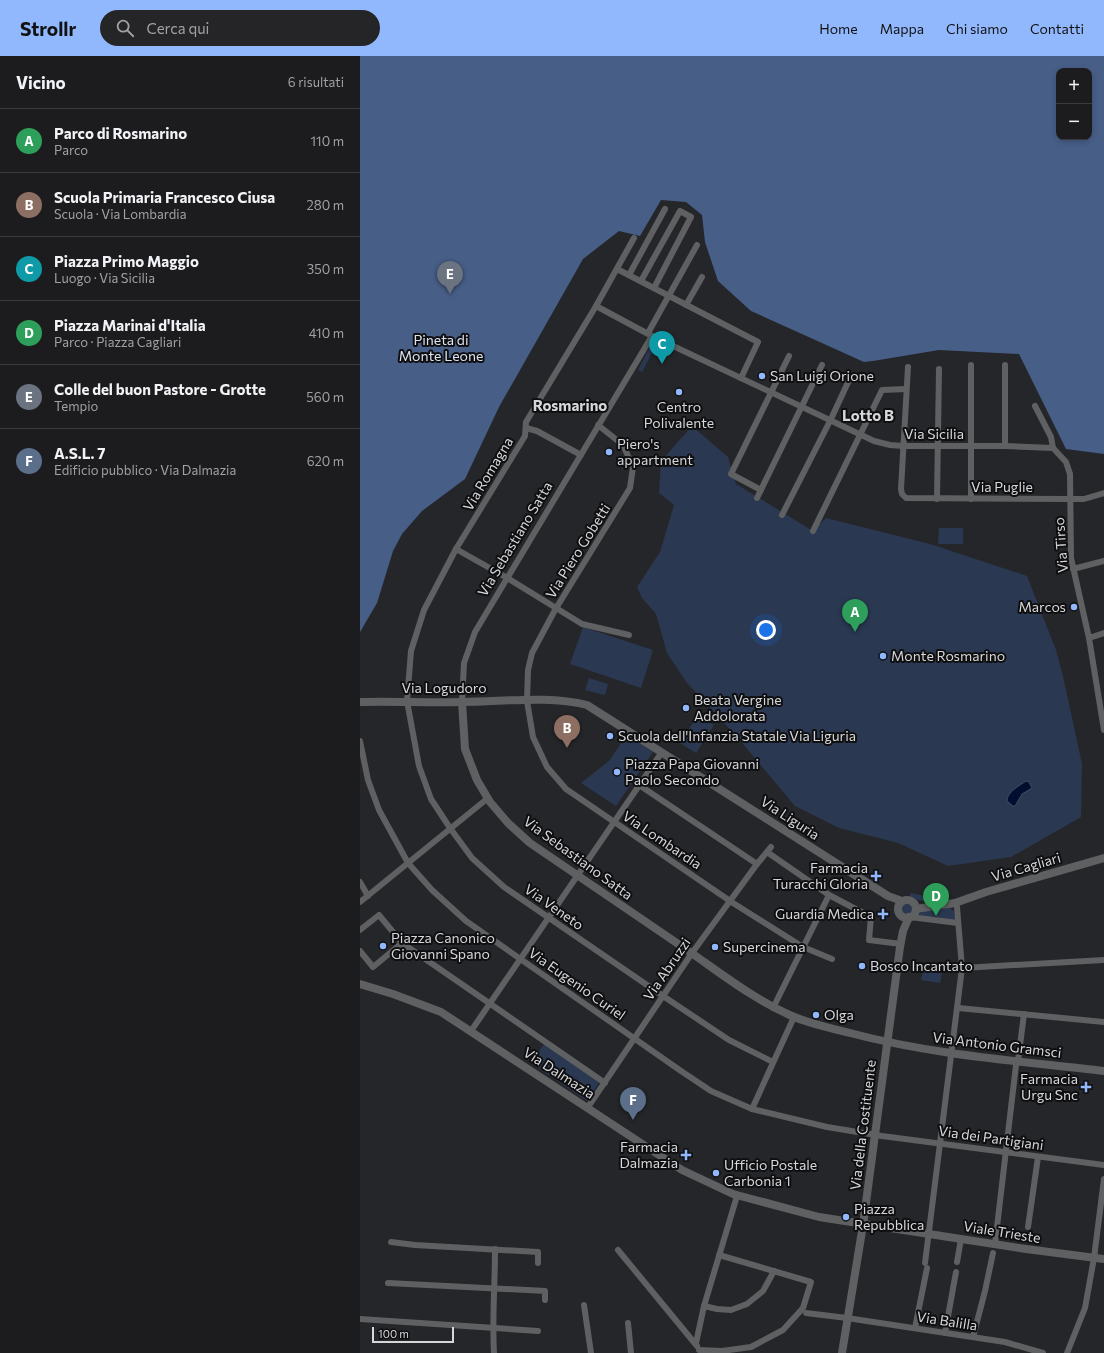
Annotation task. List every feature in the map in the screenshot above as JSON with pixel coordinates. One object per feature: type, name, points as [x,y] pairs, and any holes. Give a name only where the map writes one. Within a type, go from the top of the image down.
[{"type":"street","points":[[629,275],[665,209]]},
{"type":"street","points":[[641,281],[680,211],[691,217],[654,288]]},
{"type":"street","name":"Via Romagna","points":[[407,701],[411,651],[424,610],[456,549],[525,436],[526,422],[596,306],[634,238]]},
{"type":"street","name":"Via Sebastiano Satta","points":[[697,245],[668,296],[650,334],[581,455],[475,632],[464,663],[462,702],[465,749],[478,780],[488,798],[508,823],[530,843],[692,954],[730,982],[773,1008],[794,1017],[887,1043]]},
{"type":"street","points":[[617,269],[758,342],[741,378]]},
{"type":"street","points":[[686,305],[702,277]]},
{"type":"street","name":"Via Sicilia","points":[[596,306],[650,334],[874,441],[890,445],[903,446],[937,445],[1053,448]]},
{"type":"street","points":[[761,490],[732,474],[789,356]]},
{"type":"street","points":[[757,498],[822,365]]},
{"type":"street","points":[[1005,365],[1005,446]]},
{"type":"street","points":[[971,366],[971,499]]},
{"type":"street","points":[[903,446],[908,367]]},
{"type":"street","points":[[937,499],[939,369]]},
{"type":"street","points":[[782,515],[831,420],[850,378]]},
{"type":"street","points":[[813,531],[882,390],[906,389]]},
{"type":"street","points":[[1035,406],[1051,437],[1053,448],[1066,462],[1070,474],[1070,499]]},
{"type":"street","name":"Via Piero Gobetti","points":[[527,701],[528,670],[532,653],[557,607],[630,488],[633,467],[623,446],[598,425]]},
{"type":"street","points":[[526,428],[537,431],[581,455]]},
{"type":"street","name":"Via Puglie","points":[[903,446],[900,489],[906,498],[1070,499],[1104,494]]},
{"type":"street","name":"Via Tirso","points":[[1070,499],[1071,558],[1089,638],[1104,730]]},
{"type":"street","points":[[456,549],[557,607],[582,624],[629,635]]},
{"type":"street","points":[[1073,569],[1104,560]]},
{"type":"street","points":[[1089,638],[1104,634]]},
{"type":"street","name":"Via Veneto","points":[[407,701],[420,766],[431,799],[472,858],[504,887],[663,996],[729,1040],[774,1062]]},
{"type":"street","name":"Via Logudoro","points":[[360,702],[527,701]]},
{"type":"street","name":"Via Liguria","points":[[527,701],[573,701],[587,705],[888,896],[900,907]]},
{"type":"street","name":"Via Lombardia","points":[[527,701],[533,737],[547,767],[566,789],[730,901],[803,947],[832,959]]},
{"type":"street","name":"Via Eugenio Curiel","points":[[360,741],[368,780],[379,810],[408,863],[432,890],[466,921],[634,1039],[712,1091],[752,1109],[828,1127],[875,1135]]},
{"type":"street","points":[[470,1031],[662,752]]},
{"type":"street","points":[[639,785],[757,864]]},
{"type":"street","points":[[360,902],[488,798]]},
{"type":"street","name":"Via Abruzzi","points":[[588,1107],[692,954],[757,864],[769,850],[829,895]]},
{"type":"street","name":"Via Cagliari","points":[[915,906],[933,906],[955,903],[986,892],[1104,858]]},
{"type":"street","points":[[360,882],[368,896]]},
{"type":"street","points":[[773,1008],[829,895],[871,916],[869,940],[901,944]]},
{"type":"street","points":[[900,907],[908,900],[915,906],[914,915],[910,917],[903,931]]},
{"type":"street","points":[[915,1328],[926,1265],[962,968],[957,907],[955,903]]},
{"type":"street","points":[[900,907],[903,917],[958,923]]},
{"type":"street","points":[[900,907],[903,931]]},
{"type":"street","points":[[360,930],[378,915],[402,943],[605,1082]]},
{"type":"street","name":"Via della Costituente","points":[[842,1353],[862,1225],[903,931]]},
{"type":"street","points":[[360,951],[373,967],[402,943]]},
{"type":"street","points":[[962,968],[1104,960]]},
{"type":"street","name":"Via Dalmazia","points":[[360,984],[393,994],[441,1012],[682,1170],[737,1196]]},
{"type":"street","points":[[958,1008],[1104,1022]]},
{"type":"street","points":[[995,1244],[1005,1152],[1024,1014]]},
{"type":"street","points":[[752,1109],[794,1017]]},
{"type":"street","name":"Via Antonio Gramsci","points":[[887,1043],[1104,1071]]},
{"type":"street","name":"Via dei Partigiani","points":[[875,1135],[1104,1165]]},
{"type":"street","points":[[1028,1227],[1038,1156]]},
{"type":"street","points":[[1067,1353],[1085,1308],[1094,1258],[1104,1179]]},
{"type":"street","points":[[696,1343],[704,1306],[737,1196],[819,1218],[862,1225]]},
{"type":"street","name":"Viale Trieste","points":[[862,1225],[1104,1259]]},
{"type":"street","points":[[957,1262],[961,1239]]},
{"type":"street","points":[[391,1242],[415,1245],[538,1252],[538,1263]]},
{"type":"street","points":[[494,1353],[493,1328],[495,1249]]},
{"type":"street","points":[[618,1250],[696,1343],[701,1352],[751,1347],[784,1330],[803,1308],[811,1282],[720,1255]]},
{"type":"street","points":[[973,1337],[993,1253]]},
{"type":"street","points":[[704,1306],[731,1310],[748,1304],[764,1291],[774,1271]]},
{"type":"street","points":[[945,1333],[956,1272]]},
{"type":"street","points":[[388,1283],[545,1291],[545,1300]]},
{"type":"street","points":[[584,1305],[592,1353]]},
{"type":"street","name":"Via Balilla","points":[[806,1313],[1005,1342],[1043,1353]]},
{"type":"street","points":[[360,1319],[538,1331]]},
{"type":"street","points":[[628,1323],[632,1353]]},
{"type":"shaded area","points":[[651,345],[655,347],[642,372],[638,370]]},
{"type":"shaded area","points":[[692,426],[728,457],[736,484],[813,531],[826,518],[930,544],[1027,576],[1056,650],[1063,676],[1082,764],[1081,817],[1011,857],[948,866],[898,843],[839,828],[795,806],[738,738],[687,683],[667,653],[656,614],[642,598],[637,587],[660,552],[674,505],[659,493],[661,461]]},
{"type":"shaded area","points":[[939,528],[963,528],[963,544],[938,544]]},
{"type":"shaded area","points":[[583,627],[653,650],[641,688],[570,664]]},
{"type":"shaded area","points":[[589,678],[608,684],[605,695],[585,690]]},
{"type":"shaded area","points":[[698,715],[714,725],[696,753],[680,743]]},
{"type":"shaded area","name":"Piazza Papa Giovanni Paolo Secondo","points":[[627,734],[653,752],[616,806],[581,783],[609,761]]},
{"type":"shaded area","points":[[1026,781],[1029,782],[1032,788],[1022,794],[1015,806],[1013,806],[1007,801],[1009,795]]},
{"type":"shaded area","points":[[910,893],[948,900],[933,902],[924,901],[910,897]]},
{"type":"shaded area","points":[[909,903],[912,904],[912,914],[905,915],[902,914],[901,907],[902,904]]},
{"type":"shaded area","points":[[950,908],[954,911],[956,923],[917,915],[924,911]]},
{"type":"shaded area","points":[[923,970],[942,973],[940,983],[921,980]]},
{"type":"shaded area","points":[[544,1044],[600,1081],[587,1101],[531,1063]]},
{"type":"green space","name":"Pineta di Monte Leone","points":[[360,56],[1104,56],[1104,454],[1066,449],[1019,354],[939,350],[864,362],[751,311],[718,281],[705,242],[702,215],[686,202],[661,200],[640,236],[619,231],[583,259],[499,407],[465,479],[422,511],[402,534],[393,551],[377,603],[360,632]]},
{"type":"place","name":"Colle del buon Pastore - Grotte","points":[[450,294]]},
{"type":"place","name":"Piazza Primo Maggio","points":[[662,364]]},
{"type":"place","name":"San Luigi Orione","points":[[762,376]]},
{"type":"place","name":"Centro Polivalente","points":[[679,392]]},
{"type":"place","name":"Piero's appartment","points":[[609,452]]},
{"type":"place","name":"Marcos","points":[[1074,607]]},
{"type":"place","name":"Parco di Rosmarino","points":[[855,632]]},
{"type":"place","name":"Monte Rosmarino","points":[[883,656]]},
{"type":"place","name":"Beata Vergine Addolorata","points":[[686,708]]},
{"type":"place","name":"Scuola dell'Infanzia Statale Via Liguria","points":[[610,736]]},
{"type":"place","name":"Scuola Primaria Francesco Ciusa","points":[[567,748]]},
{"type":"place","name":"Piazza Papa Giovanni Paolo Secondo","points":[[617,772]]},
{"type":"place","name":"Farmacia Turacchi Gloria","points":[[876,876]]},
{"type":"place","name":"Guardia Medica","points":[[883,914]]},
{"type":"place","name":"Piazza Marinai d'Italia","points":[[936,916]]},
{"type":"place","name":"Piazza Canonico Giovanni Spano","points":[[383,946]]},
{"type":"place","name":"Supercinema","points":[[715,947]]},
{"type":"place","name":"Bosco Incantato","points":[[862,966]]},
{"type":"place","name":"Olga","points":[[816,1015]]},
{"type":"place","name":"Farmacia Urgu Snc","points":[[1086,1087]]},
{"type":"place","name":"A.S.L. 7","points":[[633,1120]]},
{"type":"place","name":"Farmacia Dalmazia","points":[[686,1155]]},
{"type":"place","name":"Ufficio Postale Carbonia 1","points":[[716,1173]]},
{"type":"place","name":"Piazza Repubblica","points":[[846,1217]]},
{"type":"district","name":"Rosmarino","points":[[570,406]]},
{"type":"district","name":"Lotto B","points":[[868,416]]}]
